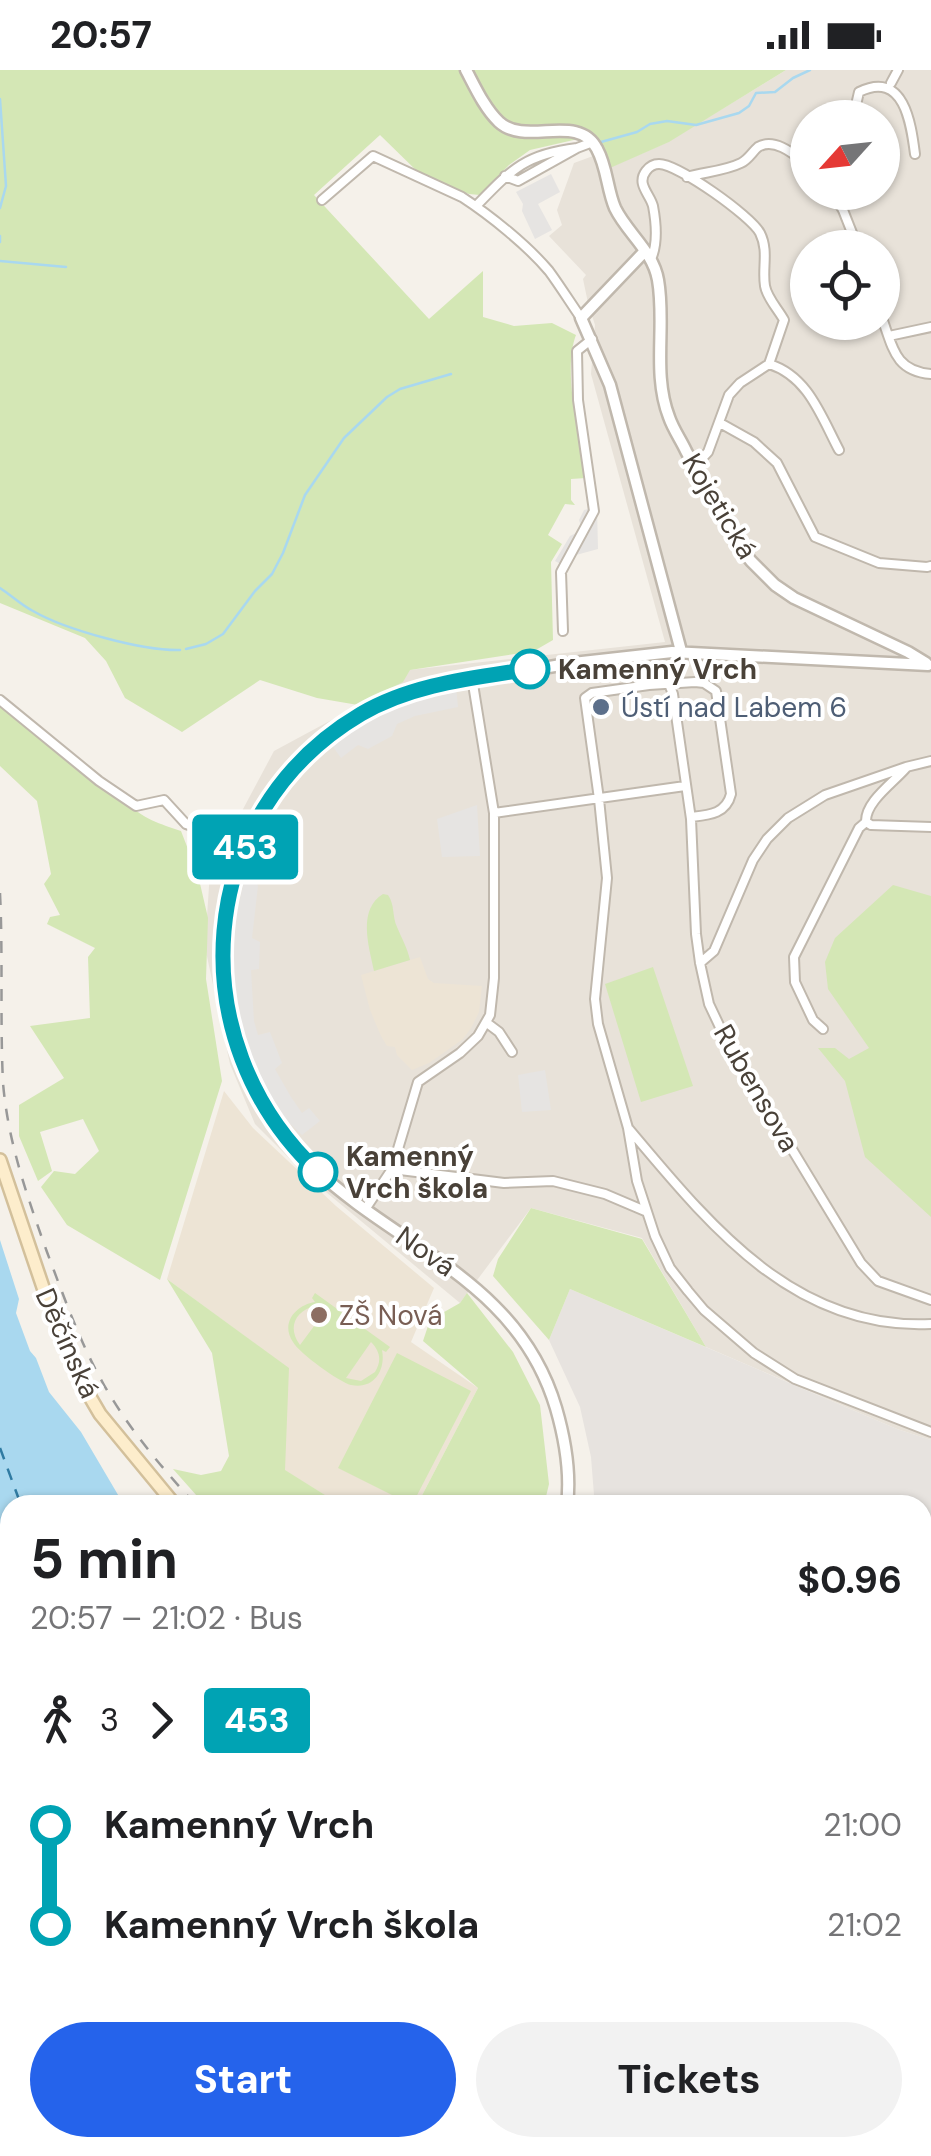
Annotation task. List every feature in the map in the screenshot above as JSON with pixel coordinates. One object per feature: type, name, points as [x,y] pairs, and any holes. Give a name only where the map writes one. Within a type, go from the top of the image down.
[{"type":"main road","name":"Děčínská","points":[[0,1160],[49,1306],[79,1378],[100,1414],[167,1495]]},
{"type":"street","points":[[466,70],[488,107],[506,126],[519,132],[574,132],[593,142]]},
{"type":"street","points":[[891,83],[898,70]]},
{"type":"street","points":[[857,100],[859,92],[875,83],[891,83],[905,104],[915,154]]},
{"type":"street","points":[[505,176],[518,181],[593,142]]},
{"type":"street","name":"Kojetická","points":[[593,142],[616,209],[648,255],[658,278],[660,384],[669,418],[740,547],[794,598],[930,666]]},
{"type":"street","points":[[687,176],[739,164],[756,148],[768,144],[790,153]]},
{"type":"street","points":[[476,206],[505,176],[535,156],[577,148]]},
{"type":"street","points":[[322,200],[374,156],[476,206],[549,271],[581,318],[610,385],[681,652]]},
{"type":"street","points":[[581,318],[629,266],[656,249],[652,200],[644,190],[643,176],[652,166],[660,164],[687,176],[736,208],[758,230],[764,244],[765,288],[784,320],[769,364],[729,395],[708,452],[694,466]]},
{"type":"street","points":[[843,210],[851,230]]},
{"type":"street","points":[[900,334],[931,327]]},
{"type":"street","points":[[562,631],[561,572],[594,510],[578,400],[577,351],[592,339]]},
{"type":"street","points":[[890,340],[898,360],[917,373],[931,374]]},
{"type":"street","points":[[769,364],[783,368],[805,387],[839,450]]},
{"type":"street","points":[[720,423],[754,442],[777,463],[815,537],[879,563],[931,566]]},
{"type":"street","name":"Nová","points":[[567,1495],[566,1450],[559,1418],[540,1367],[523,1338],[476,1286],[318,1172],[284,1135],[255,1091],[235,1044],[223,989],[222,948],[230,896],[246,845],[276,793],[307,756],[366,711],[405,694],[472,678],[573,662],[681,652],[930,666]]},
{"type":"street","points":[[366,1208],[392,1170],[418,1082],[460,1054],[487,1022],[494,978],[494,813],[472,678]]},
{"type":"street","points":[[691,817],[718,813],[728,805],[731,794],[716,691],[704,684],[669,684],[592,693],[584,698],[607,878],[595,999],[645,1212],[679,1280],[704,1310],[754,1353],[795,1379],[931,1432]]},
{"type":"street","name":"Rubensova","points":[[669,684],[691,817],[696,934],[709,1004],[727,1042],[860,1263],[878,1281],[931,1300]]},
{"type":"street","points":[[0,700],[99,782],[136,806],[164,800],[186,824],[246,845]]},
{"type":"street","points":[[700,962],[714,952],[753,860],[766,839],[788,818],[825,795],[931,761]]},
{"type":"street","points":[[866,822],[868,806],[906,767]]},
{"type":"street","points":[[494,813],[685,786]]},
{"type":"street","points":[[866,822],[931,827]]},
{"type":"street","points":[[823,1029],[814,1020],[796,982],[794,956],[859,828],[866,822]]},
{"type":"street","points":[[487,1022],[512,1052]]},
{"type":"street","points":[[628,1128],[703,1215],[788,1287],[863,1320],[931,1324]]},
{"type":"street","points":[[392,1170],[521,1183],[552,1181],[580,1186],[645,1212]]},
{"type":"shaded area","points":[[786,70],[931,70],[931,1440],[706,1347],[642,1238],[531,1208],[460,1303],[309,1178],[255,1124],[230,1064],[205,947],[210,871],[274,751],[402,682],[409,670],[665,642],[591,374],[595,325],[583,279],[586,275],[549,236],[562,225],[557,210],[574,163],[604,152],[611,167],[668,142]]},
{"type":"shaded area","points":[[551,174],[560,192],[538,204],[552,230],[535,239],[516,192]]},
{"type":"shaded area","points":[[597,507],[598,549],[576,555],[568,568],[555,561],[570,536],[578,532],[584,510]]},
{"type":"shaded area","points":[[456,687],[458,707],[397,724],[392,736],[368,749],[358,745],[341,758],[331,744],[364,720],[400,703]]},
{"type":"shaded area","points":[[477,805],[480,856],[442,857],[437,819]]},
{"type":"shaded area","points":[[245,877],[255,879],[258,886],[252,938],[260,942],[259,969],[251,970],[254,1021],[258,1035],[270,1032],[282,1063],[275,1069],[291,1097],[302,1113],[309,1108],[320,1121],[302,1135],[287,1121],[269,1093],[241,1028],[233,963],[235,921]]},
{"type":"shaded area","points":[[420,957],[428,979],[434,983],[482,986],[479,1012],[463,1039],[412,1070],[381,1036],[361,975]]},
{"type":"shaded area","points":[[545,1070],[551,1110],[522,1112],[518,1075]]},
{"type":"shaded area","name":"ZŠ Nová","points":[[224,1091],[253,1128],[336,1206],[434,1288],[411,1342],[478,1388],[422,1495],[325,1495],[284,1470],[288,1368],[167,1279]]},
{"type":"shaded area","points":[[570,1289],[931,1440],[931,1495],[594,1495],[591,1457],[580,1407],[549,1340]]},
{"type":"green space","points":[[0,70],[786,70],[669,142],[610,168],[604,152],[591,136],[530,150],[480,195],[469,194],[422,176],[380,135],[314,195],[429,319],[483,271],[483,317],[514,326],[552,323],[576,335],[571,386],[586,478],[571,479],[571,500],[575,505],[565,504],[548,535],[562,544],[551,562],[553,640],[534,651],[410,670],[403,682],[358,705],[317,698],[260,680],[182,732],[125,698],[106,661],[85,638],[0,603]]},
{"type":"green space","points":[[0,703],[139,813],[181,831],[198,875],[208,918],[206,979],[222,1081],[160,1280],[67,1225],[41,1187],[54,1171],[75,1174],[99,1151],[83,1119],[40,1132],[52,1171],[38,1181],[19,1136],[19,1105],[64,1078],[30,1026],[90,1018],[88,957],[95,948],[47,924],[50,917],[60,915],[44,884],[51,874],[37,801],[0,766]]},
{"type":"green space","points":[[893,885],[931,896],[931,1217],[865,1157],[845,1081],[818,1048],[835,1048],[849,1059],[869,1048],[828,989],[825,962],[835,938]]},
{"type":"green space","points":[[383,894],[390,899],[410,960],[374,971],[367,919]]},
{"type":"green space","points":[[653,967],[693,1086],[641,1102],[605,984]]},
{"type":"green space","points":[[531,1208],[642,1239],[706,1347],[570,1289],[549,1340],[493,1276],[498,1259]]},
{"type":"green space","points":[[167,1279],[289,1368],[285,1470],[325,1495],[196,1495],[173,1469],[201,1475],[221,1471],[229,1456],[212,1353]]},
{"type":"green space","points":[[315,1293],[390,1347],[386,1352],[382,1350],[380,1371],[372,1381],[359,1386],[345,1383],[293,1342],[289,1322],[296,1311],[315,1302]],"holes":[[[316,1306],[326,1310],[300,1345],[294,1332],[295,1321],[303,1311]],[[371,1342],[379,1356],[375,1372],[361,1381],[346,1378]]]},
{"type":"green space","points":[[467,1293],[513,1352],[540,1405],[549,1484],[546,1495],[422,1495],[478,1388],[423,1341],[430,1320],[460,1303]]},
{"type":"green space","points":[[397,1353],[471,1391],[417,1495],[392,1495],[338,1468]]},
{"type":"water","points":[[0,1240],[19,1299],[16,1313],[30,1351],[49,1392],[81,1432],[118,1495],[0,1495]]},
{"type":"waterway","points":[[601,142],[637,132],[650,124],[667,121],[696,125],[739,113],[749,106],[756,93],[775,92],[810,70]]},
{"type":"waterway","points":[[0,99],[6,186],[0,208]]},
{"type":"waterway","points":[[0,236],[0,242]]},
{"type":"waterway","points":[[0,261],[66,267]]},
{"type":"waterway","points":[[186,649],[223,634],[272,574],[305,495],[344,438],[400,389],[451,374]]},
{"type":"waterway","points":[[0,588],[29,609],[84,632],[126,643],[180,650]]},
{"type":"ferry route","points":[[0,1448],[17,1495]]},
{"type":"railway","points":[[0,893],[3,1083],[9,1126],[26,1189],[66,1303],[95,1369],[135,1433],[187,1495]]},
{"type":"bus line","name":"453","points":[[318,1172],[263,1106],[241,1060],[227,1011],[222,966],[224,931],[236,871],[246,845],[266,807],[295,769],[350,721],[383,702],[428,687],[530,669]]},
{"type":"place","name":"Kamenný Vrch","points":[[530,669]]},
{"type":"place","name":"Ústí nad Labem 6","points":[[601,707]]},
{"type":"place","name":"Kamenný Vrch škola","points":[[318,1172]]},
{"type":"place","name":"ZŠ Nová","points":[[319,1315]]}]
